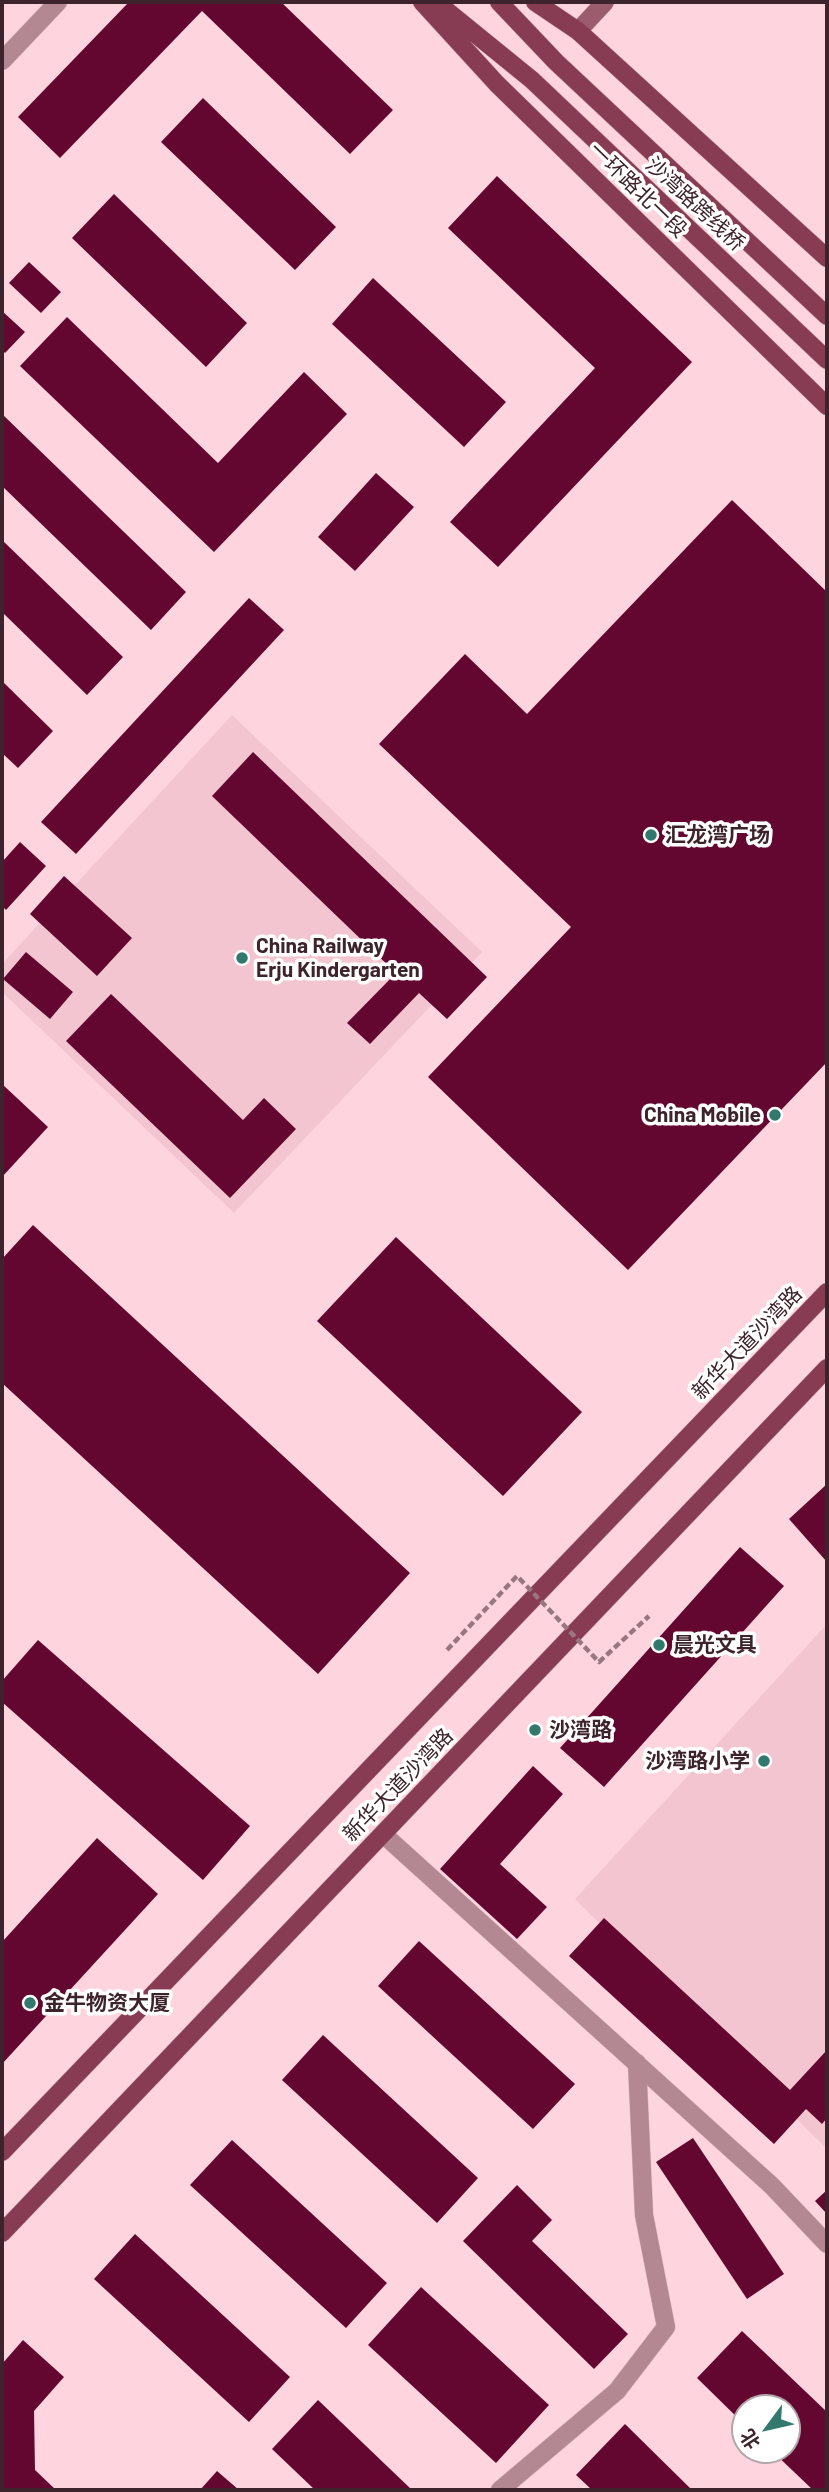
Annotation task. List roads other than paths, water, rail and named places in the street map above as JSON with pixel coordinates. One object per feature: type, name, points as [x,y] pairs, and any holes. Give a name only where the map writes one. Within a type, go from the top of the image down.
[{"type":"main road","name":"一环路北一段","points":[[422,2],[497,84],[827,406]]},
{"type":"main road","name":"沙湾路跨线桥","points":[[436,2],[532,80],[827,360]]},
{"type":"main road","name":"沙湾路跨线桥","points":[[499,2],[556,62],[827,316]]},
{"type":"main road","points":[[535,2],[578,31],[827,258]]},
{"type":"main road","name":"新华大道沙湾路","points":[[2,2151],[827,1293]]},
{"type":"main road","name":"新华大道沙湾路","points":[[2,2233],[827,1368]]},
{"type":"street","points":[[2,61],[58,2]]},
{"type":"street","points":[[578,31],[605,2]]},
{"type":"street","points":[[383,1834],[772,2186],[827,2244]]},
{"type":"street","points":[[500,2490],[617,2391],[666,2327],[644,2215],[636,2063]]},
{"type":"place","name":"汇龙湾广场","points":[[651,835]]},
{"type":"place","name":"China Railway Erju Kindergarten","points":[[242,958]]},
{"type":"place","name":"China Mobile","points":[[775,1115]]},
{"type":"place","name":"晨光文具","points":[[659,1645]]},
{"type":"place","name":"沙湾路","points":[[535,1730]]},
{"type":"place","name":"沙湾路小学","points":[[764,1761]]},
{"type":"place","name":"金牛物资大厦","points":[[30,2003]]}]
